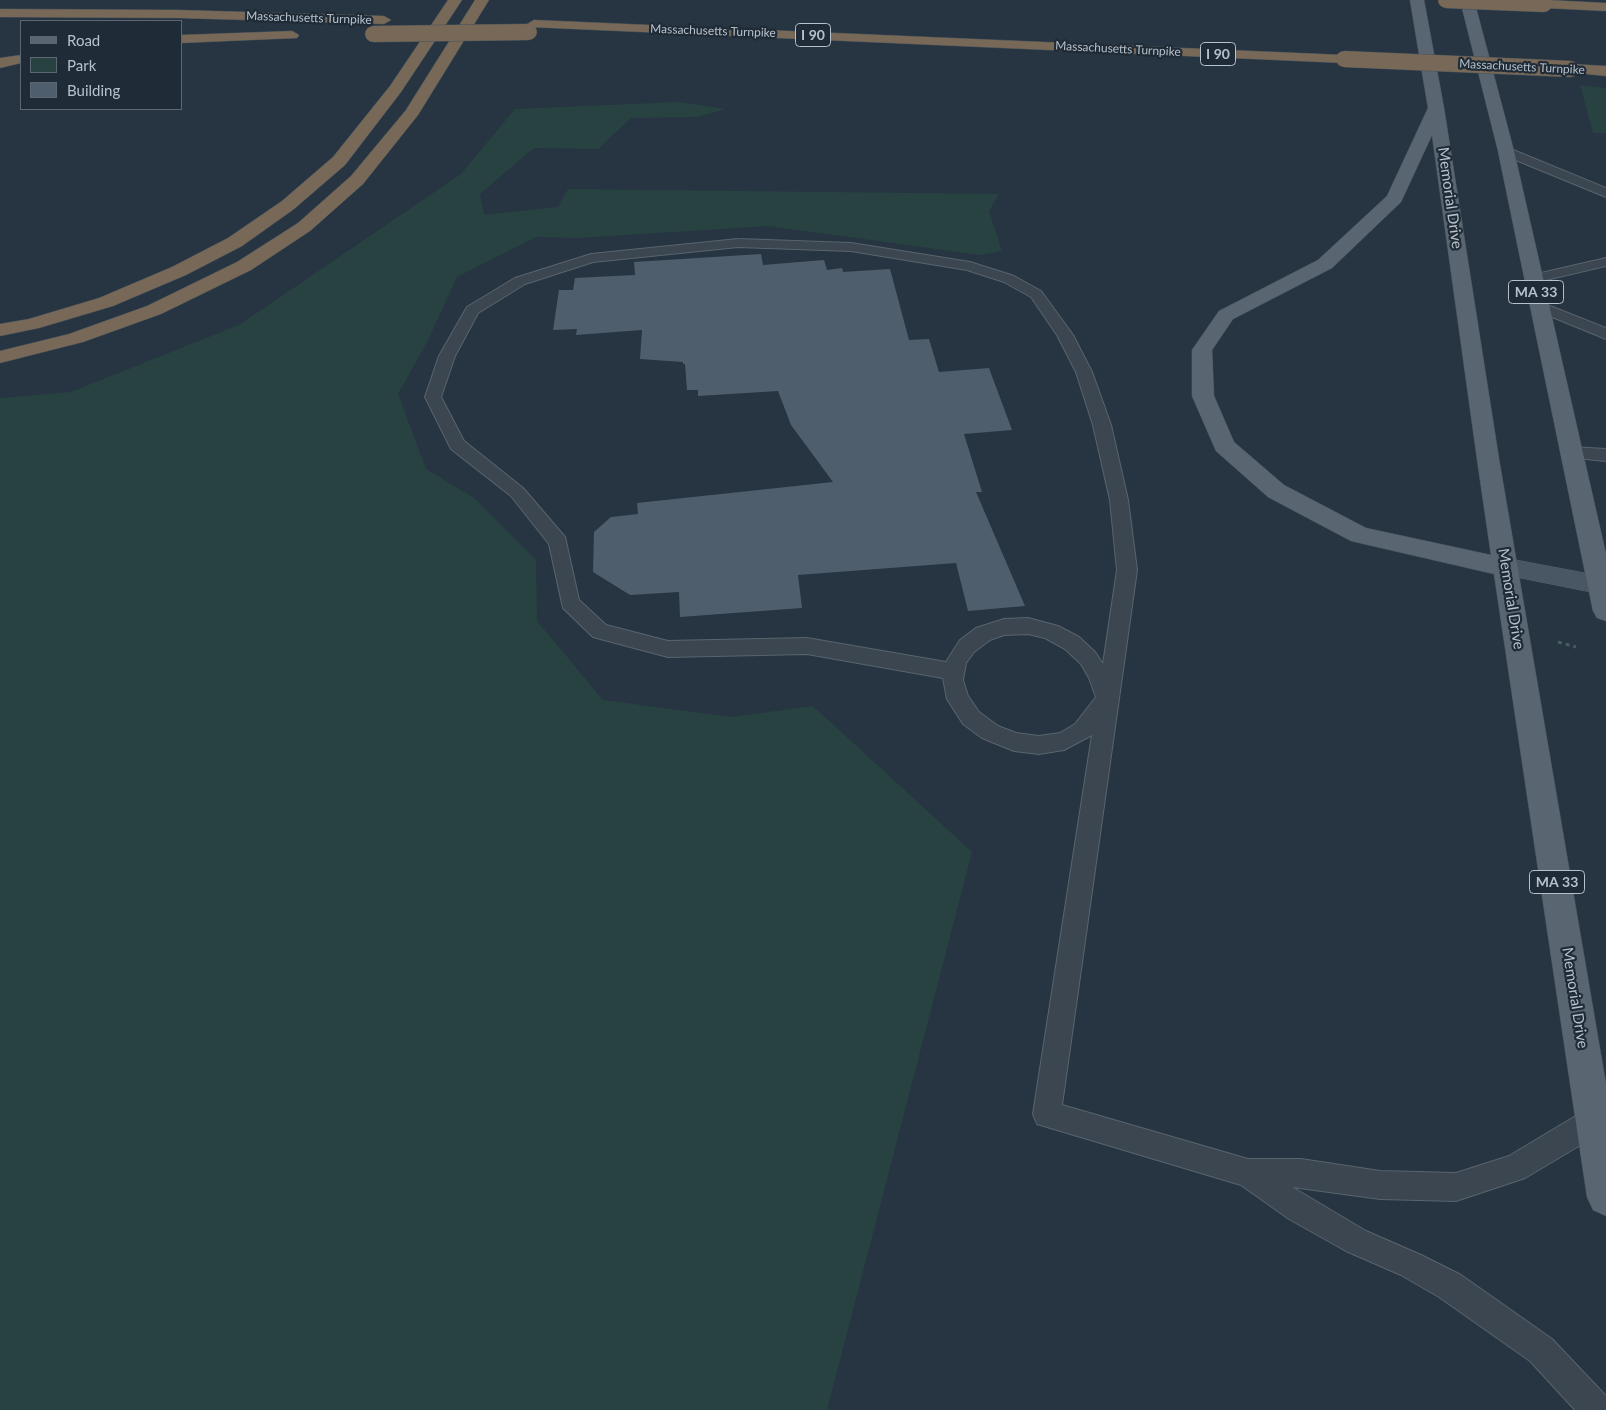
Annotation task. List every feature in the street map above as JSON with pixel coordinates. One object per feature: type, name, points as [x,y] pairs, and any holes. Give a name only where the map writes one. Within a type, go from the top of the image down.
[{"type":"highway","points":[[0,330],[32,324],[106,302],[160,279],[235,242],[288,205],[339,161],[396,89],[455,0]]},
{"type":"highway","points":[[0,357],[76,338],[154,310],[244,266],[304,226],[357,180],[412,112],[482,0]]},
{"type":"highway","points":[[1446,0],[1606,7]]},
{"type":"highway","name":"Massachusetts Turnpike","points":[[0,13],[179,14],[384,20],[532,28],[688,30],[1606,71]]},
{"type":"highway","points":[[356,34],[532,28]]},
{"type":"highway","points":[[182,39],[308,35]]},
{"type":"highway","points":[[0,63],[20,59]]},
{"type":"main road","name":"Memorial Drive","points":[[1417,0],[1436,108],[1505,567],[1606,1197]]},
{"type":"main road","name":"MA 33","points":[[1467,0],[1506,151],[1571,453],[1603,586],[1606,611]]},
{"type":"main road","points":[[1436,108],[1395,198],[1325,264],[1226,315],[1202,350],[1203,396],[1224,446],[1276,491],[1360,535],[1505,567],[1603,586]]},
{"type":"lane","points":[[1506,151],[1606,193]]},
{"type":"lane","points":[[954,672],[807,646],[668,649],[600,631],[570,603],[558,542],[517,492],[457,445],[433,397],[447,356],[472,310],[520,281],[591,258],[738,243],[851,247],[970,266],[1010,279],[1036,294],[1065,335],[1084,372],[1102,425],[1119,500],[1127,570],[1047,1114],[1248,1173],[1301,1173],[1380,1185],[1456,1187],[1515,1168],[1594,1121]]},
{"type":"lane","points":[[1533,279],[1606,262]]},
{"type":"lane","points":[[1540,307],[1606,334]]},
{"type":"lane","points":[[1571,453],[1606,455]]},
{"type":"lane","points":[[1028,626],[1051,632],[1072,643],[1088,658],[1099,676],[1107,699],[1083,730],[1064,741],[1039,745],[1014,742],[990,732],[971,718],[958,699],[953,680],[956,661],[967,646],[983,634],[1004,627],[1028,626]]},
{"type":"lane","points":[[1248,1173],[1299,1209],[1356,1241],[1411,1265],[1450,1286],[1540,1350],[1598,1410]]},
{"type":"path","points":[[1548,639],[1576,647]]},
{"type":"green space","points":[[1580,85],[1606,88],[1606,133],[1593,133]]},
{"type":"green space","points":[[678,102],[725,109],[698,117],[631,118],[598,149],[534,148],[480,194],[484,215],[558,207],[568,189],[999,194],[989,211],[1002,251],[980,255],[768,226],[579,238],[536,237],[457,277],[428,340],[398,394],[426,469],[474,498],[536,560],[537,621],[603,700],[732,717],[813,706],[972,852],[827,1410],[0,1410],[0,398],[71,392],[239,325],[461,174],[515,109]]},
{"type":"building","points":[[761,254],[763,265],[824,260],[827,270],[842,268],[843,272],[890,269],[909,340],[929,339],[939,372],[989,368],[1012,430],[964,434],[982,492],[976,492],[1025,606],[968,611],[956,563],[798,575],[802,608],[680,617],[679,592],[630,595],[593,572],[594,532],[611,517],[638,514],[637,503],[833,482],[791,425],[778,391],[698,396],[698,390],[687,390],[685,364],[683,362],[640,359],[642,330],[576,335],[577,329],[553,330],[559,290],[573,290],[575,278],[635,275],[634,262]]}]
